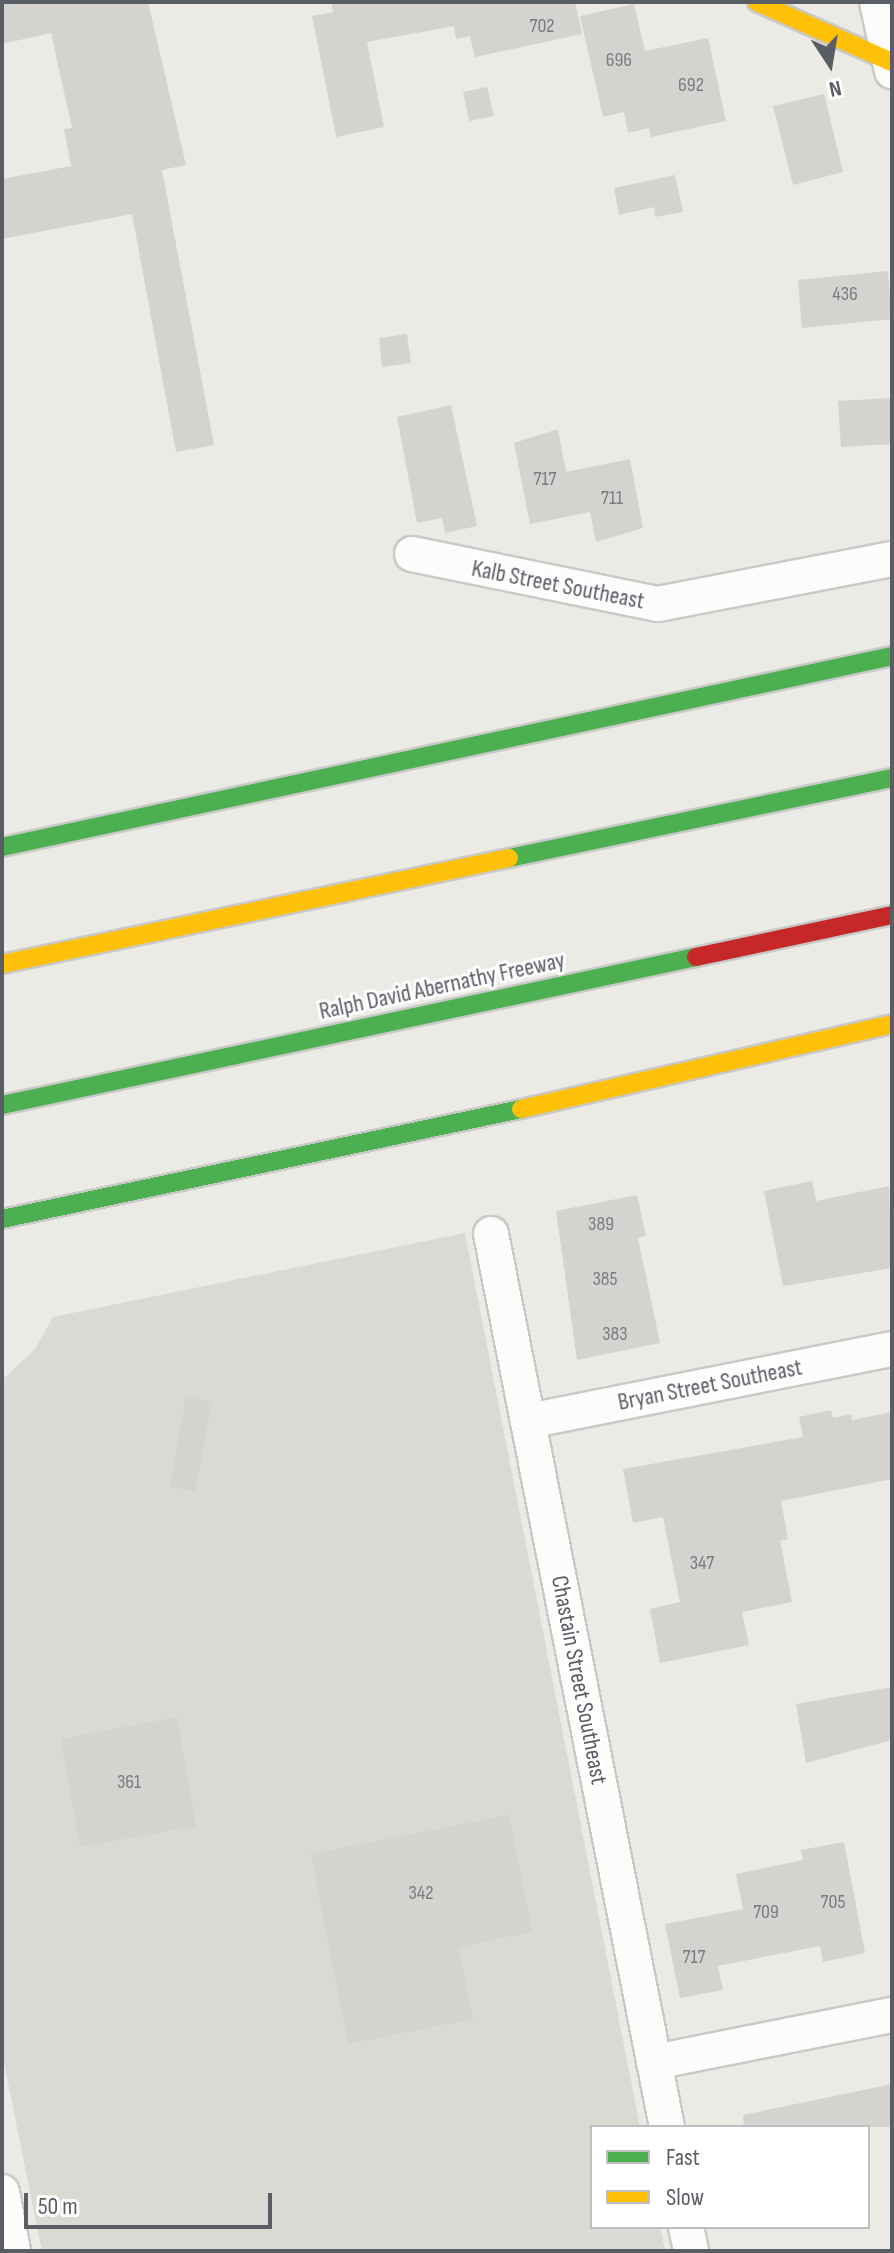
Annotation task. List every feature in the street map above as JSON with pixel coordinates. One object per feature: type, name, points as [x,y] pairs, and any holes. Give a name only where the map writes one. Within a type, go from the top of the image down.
[{"type":"main road","points":[[757,2],[891,64]]},
{"type":"main road","points":[[2,847],[892,656]]},
{"type":"main road","points":[[2,964],[892,778]]},
{"type":"main road","name":"Ralph David Abernathy Freeway","points":[[2,1105],[892,915]]},
{"type":"main road","points":[[2,1219],[782,1053],[892,1024]]},
{"type":"main road","points":[[782,1053],[892,1040]]},
{"type":"street","points":[[877,2],[891,64]]},
{"type":"street","name":"Kalb Street Southeast","points":[[412,554],[658,604],[892,559]]},
{"type":"street","name":"Chastain Street Southeast","points":[[491,1234],[667,2125]]},
{"type":"street","name":"Bryan Street Southeast","points":[[528,1421],[892,1349]]},
{"type":"street","points":[[654,2062],[892,2015]]},
{"type":"street","points":[[2,2192],[13,2251]]},
{"type":"street","points":[[686,2229],[691,2251]]},
{"type":"shaded area","points":[[465,1233],[640,2125],[590,2125],[590,2229],[660,2229],[665,2251],[42,2251],[2,2053],[2,1380],[35,1349],[53,1317]]},
{"type":"building","points":[[2,2],[148,2],[186,165],[162,170],[214,445],[176,452],[132,214],[2,239],[2,179],[71,166],[64,129],[72,128],[51,33],[2,44]]},
{"type":"building","points":[[331,2],[575,2],[582,34],[475,57],[470,36],[456,39],[454,26],[367,42],[384,127],[336,137],[312,16],[333,12]]},
{"type":"building","points":[[634,4],[645,51],[708,38],[726,121],[651,137],[649,128],[628,133],[624,112],[603,117],[580,16]]},
{"type":"building","points":[[487,87],[494,116],[469,121],[463,92]]},
{"type":"building","points":[[824,94],[843,172],[793,185],[773,106]]},
{"type":"building","points":[[675,175],[683,212],[655,217],[654,207],[619,215],[614,188]]},
{"type":"building","points":[[888,271],[892,319],[802,328],[798,280]]},
{"type":"building","points":[[407,334],[411,363],[382,367],[379,338]]},
{"type":"building","points":[[892,398],[892,444],[841,447],[838,401]]},
{"type":"building","points":[[451,405],[477,526],[445,533],[442,518],[417,523],[397,417]]},
{"type":"building","points":[[558,429],[566,472],[630,459],[643,528],[596,542],[590,512],[530,524],[514,443]]},
{"type":"building","points":[[812,1181],[816,1201],[889,1186],[892,1268],[783,1286],[764,1191]]},
{"type":"building","points":[[637,1195],[646,1236],[638,1238],[660,1343],[577,1360],[556,1211]]},
{"type":"building","points":[[186,1397],[212,1402],[195,1491],[170,1486]]},
{"type":"building","points":[[831,1410],[833,1418],[851,1414],[852,1420],[892,1412],[892,1479],[781,1501],[788,1539],[780,1541],[792,1602],[742,1612],[749,1645],[660,1663],[650,1609],[680,1602],[663,1517],[633,1523],[623,1469],[803,1437],[799,1417]]},
{"type":"building","points":[[892,1687],[892,1740],[806,1763],[796,1704]]},
{"type":"building","points":[[177,1717],[196,1826],[80,1847],[61,1739]]},
{"type":"building","points":[[509,1815],[532,1932],[458,1947],[473,2019],[348,2044],[311,1854]]},
{"type":"building","points":[[844,1842],[865,1953],[823,1962],[820,1946],[718,1966],[723,1990],[680,1998],[665,1924],[743,1909],[736,1874],[803,1860],[801,1850]]},
{"type":"building","points":[[892,2084],[892,2127],[744,2125],[743,2115]]},
{"type":"traffic: fast","points":[[2,847],[892,656]]},
{"type":"traffic: fast","points":[[509,858],[892,778]]},
{"type":"traffic: fast","points":[[2,1105],[696,957]]},
{"type":"traffic: fast","points":[[2,1219],[521,1109]]},
{"type":"traffic: slow","points":[[757,2],[892,62]]},
{"type":"traffic: slow","points":[[2,964],[509,858]]},
{"type":"traffic: slow","points":[[521,1109],[892,1024]]},
{"type":"traffic: jam","points":[[696,957],[892,915]]}]
